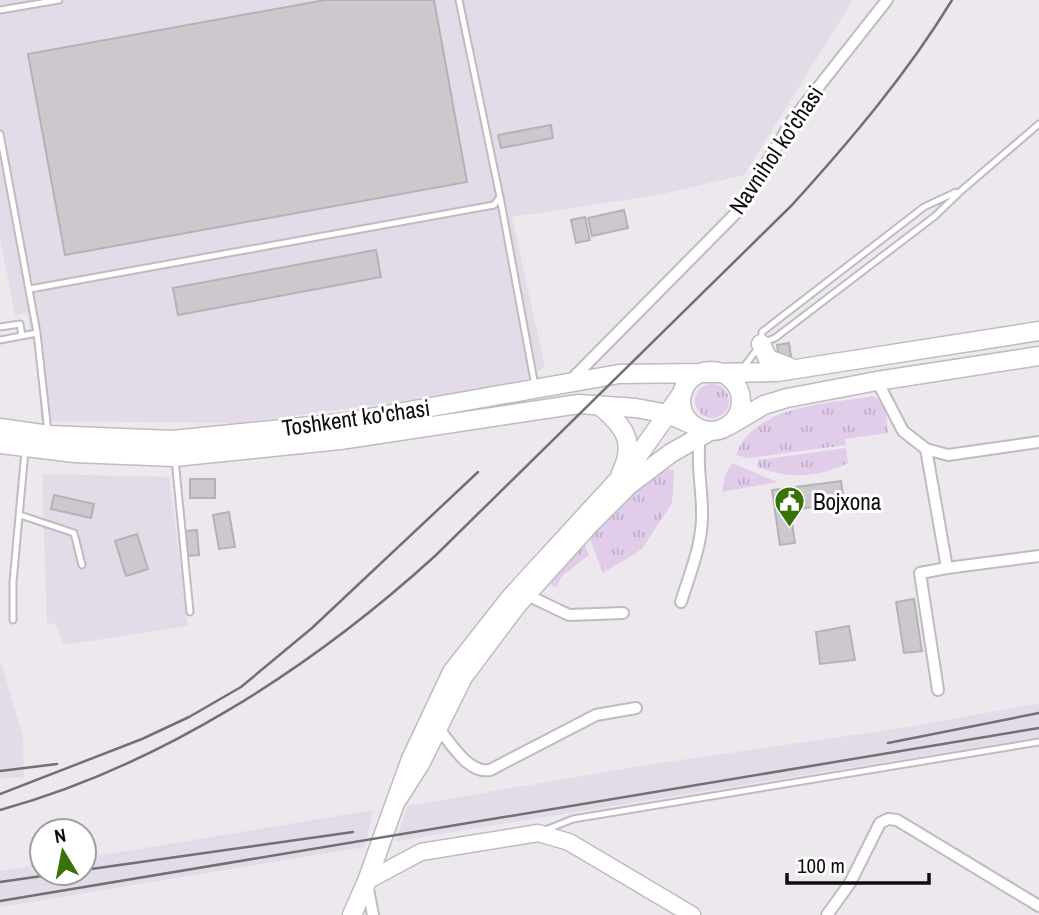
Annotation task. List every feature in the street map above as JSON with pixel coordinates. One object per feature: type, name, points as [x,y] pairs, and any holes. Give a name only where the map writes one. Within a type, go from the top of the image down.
[{"type":"main road","points":[[352,915],[411,759],[452,672],[618,481],[697,375],[710,372],[737,377],[1039,331]]},
{"type":"main road","points":[[761,344],[764,354],[771,362],[795,369]]},
{"type":"main road","points":[[396,803],[420,764],[463,677],[522,592],[649,467],[703,432],[730,425],[774,401],[877,381],[1039,356]]},
{"type":"main road","name":"Toshkent ko'chasi","points":[[0,428],[174,448],[341,423],[619,374],[710,372]]},
{"type":"main road","points":[[730,425],[740,409],[737,377]]},
{"type":"main road","points":[[683,392],[682,408],[685,416],[703,432]]},
{"type":"main road","name":"Toshkent ko'chasi","points":[[0,444],[75,453],[340,440],[579,404],[636,408],[668,414],[703,432]]},
{"type":"main road","points":[[599,405],[619,421],[625,435],[628,454],[618,481]]},
{"type":"street","name":"Navnihol ko'chasi","points":[[568,383],[736,213],[794,118],[887,0]]},
{"type":"street","points":[[877,381],[903,431],[926,449],[948,455],[1039,442]]},
{"type":"street","points":[[681,602],[698,548],[702,514],[697,458],[703,432]]},
{"type":"street","points":[[926,449],[947,568]]},
{"type":"street","points":[[938,690],[920,573],[1039,556]]},
{"type":"street","points":[[522,592],[569,615],[623,613]]},
{"type":"street","points":[[438,728],[472,768],[482,771],[490,770],[596,715],[636,709]]},
{"type":"street","points":[[827,915],[850,883],[880,823],[888,819],[897,820],[1039,906]]},
{"type":"street","points":[[373,915],[367,881],[421,852],[538,833],[569,842],[692,915]]},
{"type":"lane","points":[[0,10],[59,0]]},
{"type":"lane","points":[[459,0],[536,390]]},
{"type":"lane","points":[[737,377],[761,344],[775,338],[924,224],[1039,124]]},
{"type":"lane","points":[[0,134],[30,289],[48,435]]},
{"type":"lane","points":[[761,344],[762,332],[924,207],[962,190]]},
{"type":"lane","points":[[30,289],[494,205],[500,197]]},
{"type":"lane","points":[[0,327],[20,324],[22,336]]},
{"type":"lane","points":[[0,340],[37,333]]},
{"type":"lane","points":[[13,620],[13,582],[25,448]]},
{"type":"lane","points":[[174,448],[190,612]]},
{"type":"lane","points":[[20,515],[74,533],[82,565]]},
{"type":"lane","points":[[538,833],[573,819],[1039,742]]},
{"type":"shaded area","points":[[0,0],[853,0],[744,175],[658,195],[512,217],[545,367],[515,386],[240,423],[41,421],[36,356],[27,313],[15,315],[0,238]]},
{"type":"shaded area","points":[[42,474],[169,477],[188,626],[64,645],[55,624],[47,623]]},
{"type":"shaded area","points":[[0,660],[23,736],[24,777],[0,779]]},
{"type":"shaded area","points":[[1039,703],[1039,737],[396,841],[407,806],[646,765],[909,727]]},
{"type":"shaded area","points":[[373,810],[365,847],[0,907],[0,871],[28,866],[28,887],[98,887],[98,856]]},
{"type":"green space","points":[[712,384],[724,389],[729,401],[724,413],[712,418],[700,413],[695,401],[700,389]]},
{"type":"green space","points":[[873,396],[885,405],[888,433],[845,439],[846,445],[748,458],[736,455],[745,438],[775,416],[815,405]]},
{"type":"green space","points":[[846,448],[848,463],[825,472],[792,475],[757,467],[758,460]]},
{"type":"green space","points":[[732,463],[777,482],[722,492],[725,475]]},
{"type":"green space","points":[[664,469],[674,470],[672,503],[642,549],[603,573],[588,534],[625,498]]},
{"type":"green space","points":[[582,539],[589,555],[561,577],[557,587],[552,586],[550,577]]},
{"type":"building","points":[[325,0],[434,0],[467,182],[65,255],[28,54]]},
{"type":"building","points":[[551,125],[553,138],[501,148],[498,135]]},
{"type":"building","points":[[624,210],[628,228],[592,236],[588,218]]},
{"type":"building","points":[[585,217],[590,240],[576,243],[571,220]]},
{"type":"building","points":[[376,250],[381,277],[178,315],[173,288]]},
{"type":"building","points":[[789,343],[791,356],[779,358],[777,345]]},
{"type":"building","points":[[190,479],[215,479],[215,498],[190,498]]},
{"type":"building","points":[[841,481],[844,503],[790,510],[795,543],[780,545],[772,490]]},
{"type":"building","points":[[54,495],[94,504],[91,518],[51,509]]},
{"type":"building","points":[[229,512],[235,547],[219,549],[213,515]]},
{"type":"building","points":[[197,530],[199,555],[188,556],[186,531]]},
{"type":"building","points":[[137,534],[148,569],[126,576],[115,541]]},
{"type":"building","points":[[914,599],[922,651],[904,653],[896,602]]},
{"type":"building","points":[[849,626],[855,660],[820,664],[816,632]]},
{"type":"railway","points":[[0,810],[60,791],[176,740],[286,674],[388,597],[435,556],[792,205],[877,106],[952,0]]},
{"type":"railway","points":[[0,794],[142,739],[189,717],[241,687],[312,628],[478,472]]},
{"type":"railway","points":[[888,743],[1039,713]]},
{"type":"railway","points":[[0,901],[1039,728]]},
{"type":"railway","points":[[0,771],[57,764]]},
{"type":"railway","points":[[98,868],[353,832]]},
{"type":"railway","points":[[0,882],[28,878]]},
{"type":"place","name":"Bojxona","points":[[790,529]]}]
